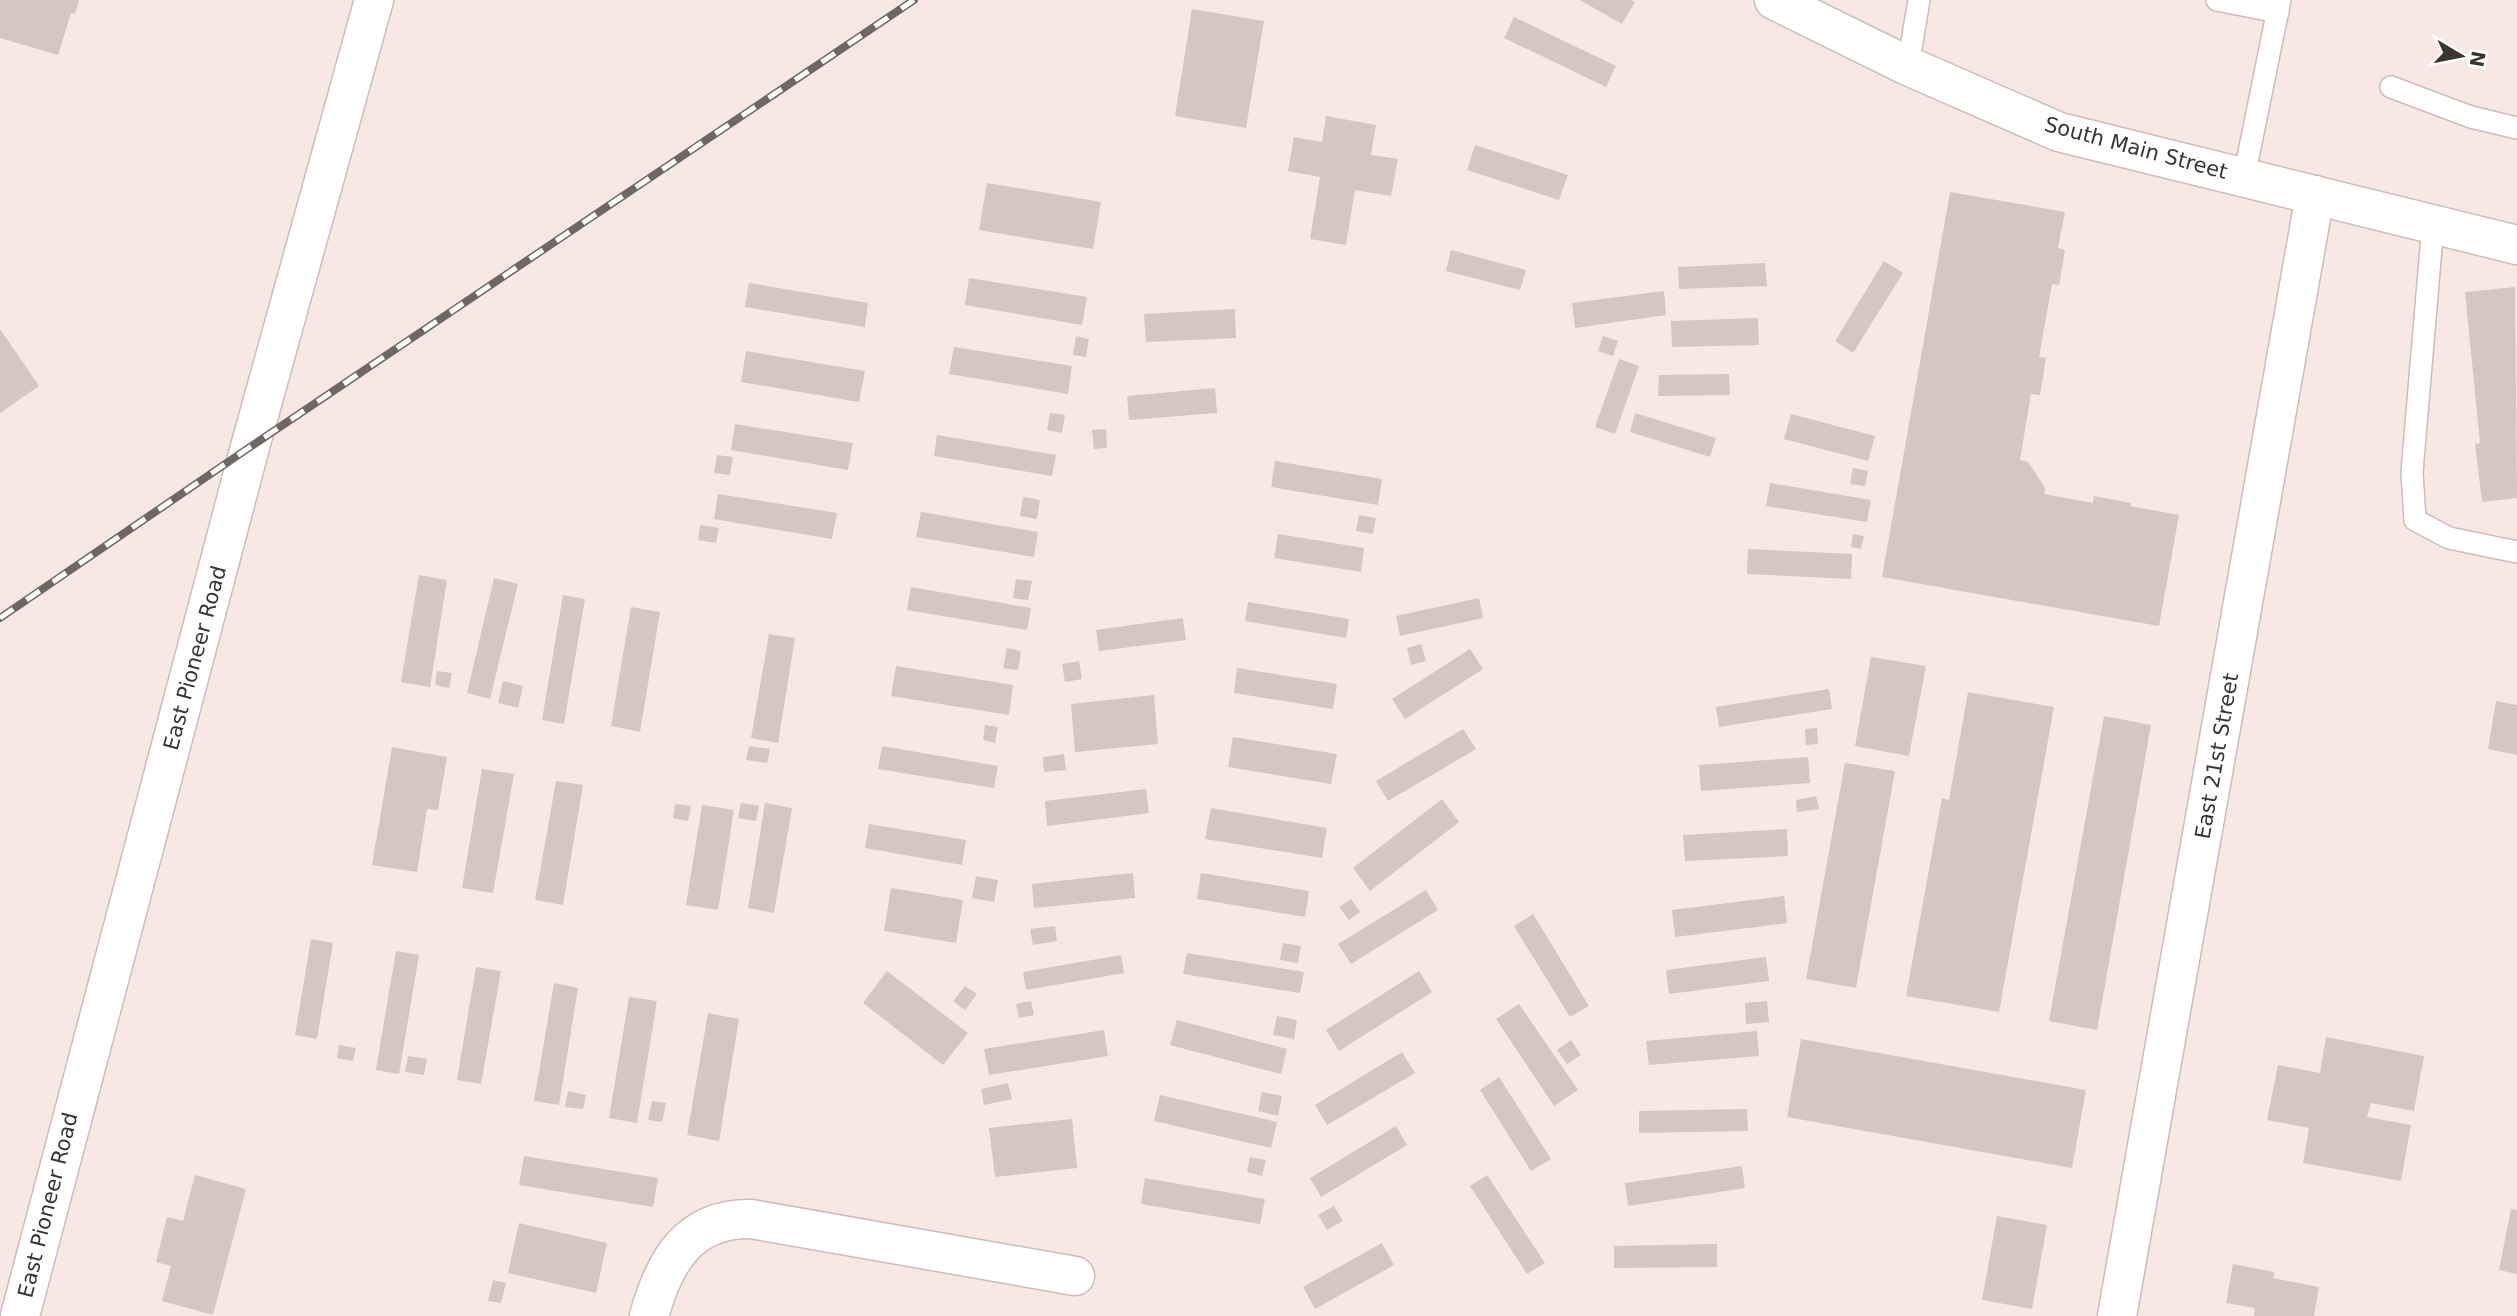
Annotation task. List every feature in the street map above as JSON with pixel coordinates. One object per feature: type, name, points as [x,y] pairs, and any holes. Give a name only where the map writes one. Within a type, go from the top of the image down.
[{"type":"main road","name":"East Pioneer Road","points":[[20,1316],[250,447],[374,0]]},
{"type":"main road","name":"South Main Street","points":[[1774,0],[1908,66],[2059,132],[2517,244]]},
{"type":"main road","name":"East 21st Street","points":[[2117,1316],[2315,195]]},
{"type":"main road","points":[[649,1316],[664,1272],[685,1243],[704,1229],[739,1219],[1075,1276]]},
{"type":"lane","points":[[1908,66],[1919,0]]},
{"type":"lane","points":[[2217,0],[2279,6],[2244,177]]},
{"type":"lane","points":[[2391,88],[2470,117],[2517,128]]},
{"type":"lane","points":[[2433,224],[2413,472],[2415,520],[2448,538],[2517,552]]},
{"type":"building","points":[[0,0],[79,0],[75,14],[71,13],[58,55],[0,38]]},
{"type":"building","points":[[1580,0],[1631,0],[1635,2],[1622,24]]},
{"type":"building","points":[[1192,9],[1264,21],[1246,128],[1175,116]]},
{"type":"building","points":[[1514,17],[1616,66],[1606,87],[1504,38]]},
{"type":"building","points":[[1326,116],[1376,125],[1371,155],[1398,159],[1391,196],[1355,190],[1346,245],[1310,239],[1320,177],[1288,171],[1294,137],[1322,142]]},
{"type":"building","points":[[1475,145],[1568,175],[1559,200],[1467,170]]},
{"type":"building","points":[[987,183],[1101,202],[1093,249],[979,230]]},
{"type":"building","points":[[1950,192],[2065,212],[2058,248],[2065,250],[2059,285],[2052,284],[2039,357],[2046,358],[2040,395],[2031,394],[2020,460],[2028,462],[2045,488],[2044,494],[2093,503],[2094,496],[2179,515],[2159,626],[1882,577]]},
{"type":"building","points":[[1451,250],[1526,270],[1520,290],[1446,271]]},
{"type":"building","points":[[1884,261],[1903,273],[1853,353],[1835,341]]},
{"type":"building","points":[[1765,263],[1767,286],[1679,289],[1678,267]]},
{"type":"building","points":[[969,278],[1087,297],[1082,325],[965,305]]},
{"type":"building","points":[[749,283],[868,303],[865,327],[745,307]]},
{"type":"building","points":[[2515,287],[2517,498],[2482,502],[2475,444],[2480,443],[2465,292]]},
{"type":"building","points":[[1664,291],[1666,315],[1575,328],[1572,303]]},
{"type":"building","points":[[1235,309],[1236,338],[1146,342],[1144,314]]},
{"type":"building","points":[[1758,318],[1759,345],[1672,347],[1671,321]]},
{"type":"building","points":[[0,329],[39,386],[0,413]]},
{"type":"building","points":[[1076,336],[1089,339],[1086,357],[1073,355]]},
{"type":"building","points":[[1603,336],[1618,341],[1613,356],[1598,351]]},
{"type":"building","points":[[954,347],[1072,366],[1068,394],[949,374]]},
{"type":"building","points":[[746,351],[865,371],[859,402],[741,382]]},
{"type":"building","points":[[1619,359],[1639,366],[1615,434],[1595,427]]},
{"type":"building","points":[[1729,374],[1730,395],[1658,396],[1659,375]]},
{"type":"building","points":[[1215,388],[1217,413],[1129,420],[1127,396]]},
{"type":"building","points":[[1050,413],[1065,415],[1062,433],[1047,430]]},
{"type":"building","points":[[1635,413],[1716,438],[1710,457],[1630,432]]},
{"type":"building","points":[[1791,414],[1875,436],[1868,461],[1784,439]]},
{"type":"building","points":[[735,424],[853,443],[848,470],[731,450]]},
{"type":"building","points":[[1106,429],[1107,448],[1094,449],[1092,430]]},
{"type":"building","points":[[937,435],[1056,455],[1052,476],[934,456]]},
{"type":"building","points":[[717,455],[733,457],[730,475],[714,473]]},
{"type":"building","points":[[1275,461],[1382,479],[1378,505],[1271,487]]},
{"type":"building","points":[[1853,468],[1868,471],[1865,486],[1850,484]]},
{"type":"building","points":[[1770,483],[1871,500],[1867,522],[1766,506]]},
{"type":"building","points":[[718,494],[837,513],[832,539],[714,519]]},
{"type":"building","points":[[1023,497],[1040,500],[1037,519],[1020,516]]},
{"type":"building","points":[[921,512],[1038,532],[1034,557],[916,537]]},
{"type":"building","points":[[1359,515],[1376,518],[1373,534],[1356,531]]},
{"type":"building","points":[[700,525],[719,528],[716,543],[698,540]]},
{"type":"building","points":[[1278,534],[1364,548],[1361,572],[1274,558]]},
{"type":"building","points":[[1853,534],[1864,536],[1861,549],[1851,547]]},
{"type":"building","points":[[1748,549],[1852,554],[1851,579],[1747,574]]},
{"type":"building","points":[[419,575],[447,580],[430,687],[401,682]]},
{"type":"building","points":[[494,578],[518,584],[490,699],[467,693]]},
{"type":"building","points":[[1016,579],[1032,581],[1028,600],[1013,598]]},
{"type":"building","points":[[911,587],[1031,608],[1027,630],[907,610]]},
{"type":"building","points":[[563,595],[585,599],[564,724],[542,720]]},
{"type":"building","points":[[1479,598],[1483,618],[1400,636],[1396,616]]},
{"type":"building","points":[[1248,602],[1349,619],[1346,638],[1245,621]]},
{"type":"building","points":[[631,607],[660,612],[640,732],[611,726]]},
{"type":"building","points":[[1183,618],[1186,640],[1099,651],[1096,630]]},
{"type":"building","points":[[769,634],[795,638],[778,743],[751,738]]},
{"type":"building","points":[[1421,644],[1426,661],[1411,665],[1407,648]]},
{"type":"building","points":[[1007,648],[1021,651],[1018,670],[1003,668]]},
{"type":"building","points":[[1470,649],[1483,669],[1405,719],[1392,699]]},
{"type":"building","points":[[1871,657],[1926,666],[1909,756],[1855,746]]},
{"type":"building","points":[[1079,661],[1082,679],[1065,682],[1062,664]]},
{"type":"building","points":[[896,666],[1013,685],[1009,715],[891,696]]},
{"type":"building","points":[[1237,668],[1337,684],[1333,709],[1234,693]]},
{"type":"building","points":[[437,671],[452,673],[449,688],[435,685]]},
{"type":"building","points":[[503,681],[523,686],[518,708],[498,703]]},
{"type":"building","points":[[1829,689],[1832,709],[1719,727],[1716,707]]},
{"type":"building","points":[[1968,692],[2054,707],[1999,1012],[1906,996],[1942,798],[1949,800]]},
{"type":"building","points":[[1154,695],[1158,744],[1075,752],[1071,704]]},
{"type":"building","points":[[2496,701],[2517,705],[2517,755],[2488,749]]},
{"type":"building","points":[[2104,716],[2151,725],[2097,1030],[2049,1021]]},
{"type":"building","points":[[985,725],[998,727],[995,743],[983,740]]},
{"type":"building","points":[[1817,728],[1818,744],[1806,745],[1805,729]]},
{"type":"building","points":[[1463,729],[1476,749],[1388,801],[1376,781]]},
{"type":"building","points":[[1233,737],[1337,754],[1331,784],[1228,767]]},
{"type":"building","points":[[749,746],[770,749],[767,763],[746,760]]},
{"type":"building","points":[[882,746],[998,766],[994,788],[878,769]]},
{"type":"building","points":[[392,747],[447,757],[438,810],[427,809],[417,872],[372,865]]},
{"type":"building","points":[[1064,754],[1066,770],[1044,772],[1043,757]]},
{"type":"building","points":[[1808,757],[1810,783],[1701,791],[1699,765]]},
{"type":"building","points":[[1845,763],[1895,771],[1856,988],[1806,979]]},
{"type":"building","points":[[482,769],[514,774],[493,893],[462,888]]},
{"type":"building","points":[[556,781],[583,785],[563,905],[535,900]]},
{"type":"building","points":[[1146,789],[1149,813],[1047,826],[1045,801]]},
{"type":"building","points":[[1816,796],[1819,809],[1797,812],[1796,800]]},
{"type":"building","points":[[1442,799],[1459,822],[1370,891],[1353,868]]},
{"type":"building","points":[[741,803],[759,806],[756,821],[738,818]]},
{"type":"building","points":[[765,803],[792,808],[774,913],[748,908]]},
{"type":"building","points":[[675,804],[691,806],[688,821],[673,818]]},
{"type":"building","points":[[702,805],[734,810],[718,910],[686,905]]},
{"type":"building","points":[[1211,808],[1327,828],[1322,858],[1205,839]]},
{"type":"building","points":[[869,824],[966,840],[962,865],[865,848]]},
{"type":"building","points":[[1787,829],[1788,856],[1685,861],[1683,835]]},
{"type":"building","points":[[1133,873],[1135,898],[1034,908],[1032,884]]},
{"type":"building","points":[[1201,873],[1309,891],[1305,917],[1197,899]]},
{"type":"building","points":[[976,876],[998,880],[994,902],[972,898]]},
{"type":"building","points":[[891,888],[963,900],[956,943],[884,931]]},
{"type":"building","points":[[1426,890],[1438,910],[1351,964],[1338,944]]},
{"type":"building","points":[[1784,896],[1787,923],[1675,937],[1672,910]]},
{"type":"building","points":[[1351,899],[1360,912],[1349,920],[1339,907]]},
{"type":"building","points":[[1533,914],[1589,1006],[1570,1017],[1514,926]]},
{"type":"building","points":[[1055,926],[1057,941],[1033,945],[1030,929]]},
{"type":"building","points":[[311,939],[333,943],[317,1039],[295,1035]]},
{"type":"building","points":[[1283,943],[1301,946],[1298,963],[1280,960]]},
{"type":"building","points":[[396,951],[419,955],[399,1074],[376,1070]]},
{"type":"building","points":[[1187,953],[1304,972],[1300,993],[1183,974]]},
{"type":"building","points":[[1121,955],[1124,973],[1026,990],[1023,972]]},
{"type":"building","points":[[1766,957],[1769,981],[1669,994],[1666,970]]},
{"type":"building","points":[[476,967],[501,971],[481,1084],[457,1080]]},
{"type":"building","points":[[887,971],[968,1033],[943,1065],[863,1003]]},
{"type":"building","points":[[1419,971],[1432,992],[1339,1051],[1326,1030]]},
{"type":"building","points":[[554,983],[578,988],[559,1105],[534,1101]]},
{"type":"building","points":[[965,986],[977,994],[965,1010],[953,1001]]},
{"type":"building","points":[[629,997],[657,1001],[637,1123],[609,1118]]},
{"type":"building","points":[[1031,1001],[1034,1015],[1019,1018],[1016,1004]]},
{"type":"building","points":[[1767,1001],[1769,1022],[1746,1024],[1745,1003]]},
{"type":"building","points":[[1519,1004],[1578,1090],[1554,1106],[1496,1019]]},
{"type":"building","points":[[708,1013],[739,1019],[719,1141],[687,1135]]},
{"type":"building","points":[[1277,1016],[1297,1020],[1294,1039],[1273,1035]]},
{"type":"building","points":[[1177,1020],[1287,1049],[1281,1074],[1170,1045]]},
{"type":"building","points":[[1104,1030],[1108,1056],[989,1075],[984,1049]]},
{"type":"building","points":[[1757,1031],[1759,1056],[1649,1065],[1646,1041]]},
{"type":"building","points":[[2326,1037],[2424,1056],[2414,1111],[2371,1103],[2367,1117],[2411,1125],[2401,1181],[2303,1163],[2309,1128],[2267,1120],[2278,1065],[2320,1073]]},
{"type":"building","points":[[1801,1039],[2086,1090],[2072,1168],[1787,1117]]},
{"type":"building","points":[[1571,1040],[1581,1055],[1567,1064],[1557,1050]]},
{"type":"building","points":[[339,1045],[356,1048],[353,1061],[337,1058]]},
{"type":"building","points":[[1402,1052],[1415,1073],[1327,1125],[1315,1105]]},
{"type":"building","points":[[408,1056],[427,1059],[424,1075],[405,1072]]},
{"type":"building","points":[[1499,1077],[1551,1159],[1531,1171],[1480,1090]]},
{"type":"building","points":[[1008,1083],[1012,1099],[984,1105],[981,1089]]},
{"type":"building","points":[[568,1091],[586,1095],[583,1109],[565,1107]]},
{"type":"building","points":[[1262,1092],[1282,1096],[1278,1116],[1258,1111]]},
{"type":"building","points":[[1160,1095],[1277,1122],[1271,1148],[1154,1121]]},
{"type":"building","points":[[652,1101],[666,1103],[662,1122],[648,1120]]},
{"type":"building","points":[[1747,1109],[1748,1131],[1639,1133],[1639,1111]]},
{"type":"building","points":[[1072,1119],[1077,1168],[995,1177],[989,1128]]},
{"type":"building","points":[[1396,1126],[1407,1145],[1321,1197],[1310,1178]]},
{"type":"building","points":[[524,1156],[658,1178],[653,1207],[519,1185]]},
{"type":"building","points":[[1250,1157],[1266,1160],[1262,1176],[1247,1172]]},
{"type":"building","points":[[1742,1166],[1745,1188],[1628,1206],[1625,1183]]},
{"type":"building","points":[[195,1175],[246,1189],[213,1315],[162,1301],[171,1266],[156,1262],[167,1217],[183,1221]]},
{"type":"building","points":[[1487,1175],[1545,1263],[1527,1274],[1470,1186]]},
{"type":"building","points":[[1145,1178],[1265,1199],[1260,1224],[1141,1204]]},
{"type":"building","points":[[1334,1206],[1343,1221],[1327,1230],[1318,1215]]},
{"type":"building","points":[[2511,1209],[2517,1210],[2517,1274],[2499,1270]]},
{"type":"building","points":[[1997,1216],[2047,1225],[2032,1309],[1982,1300]]},
{"type":"building","points":[[519,1223],[607,1243],[596,1293],[508,1273]]},
{"type":"building","points":[[1382,1243],[1394,1265],[1315,1309],[1303,1287]]},
{"type":"building","points":[[1717,1244],[1717,1267],[1614,1268],[1614,1246]]},
{"type":"building","points":[[2233,1264],[2274,1272],[2273,1278],[2319,1287],[2314,1316],[2254,1316],[2255,1308],[2226,1303]]},
{"type":"building","points":[[493,1280],[506,1283],[501,1303],[488,1301]]},
{"type":"railway","points":[[0,618],[914,0]]}]
